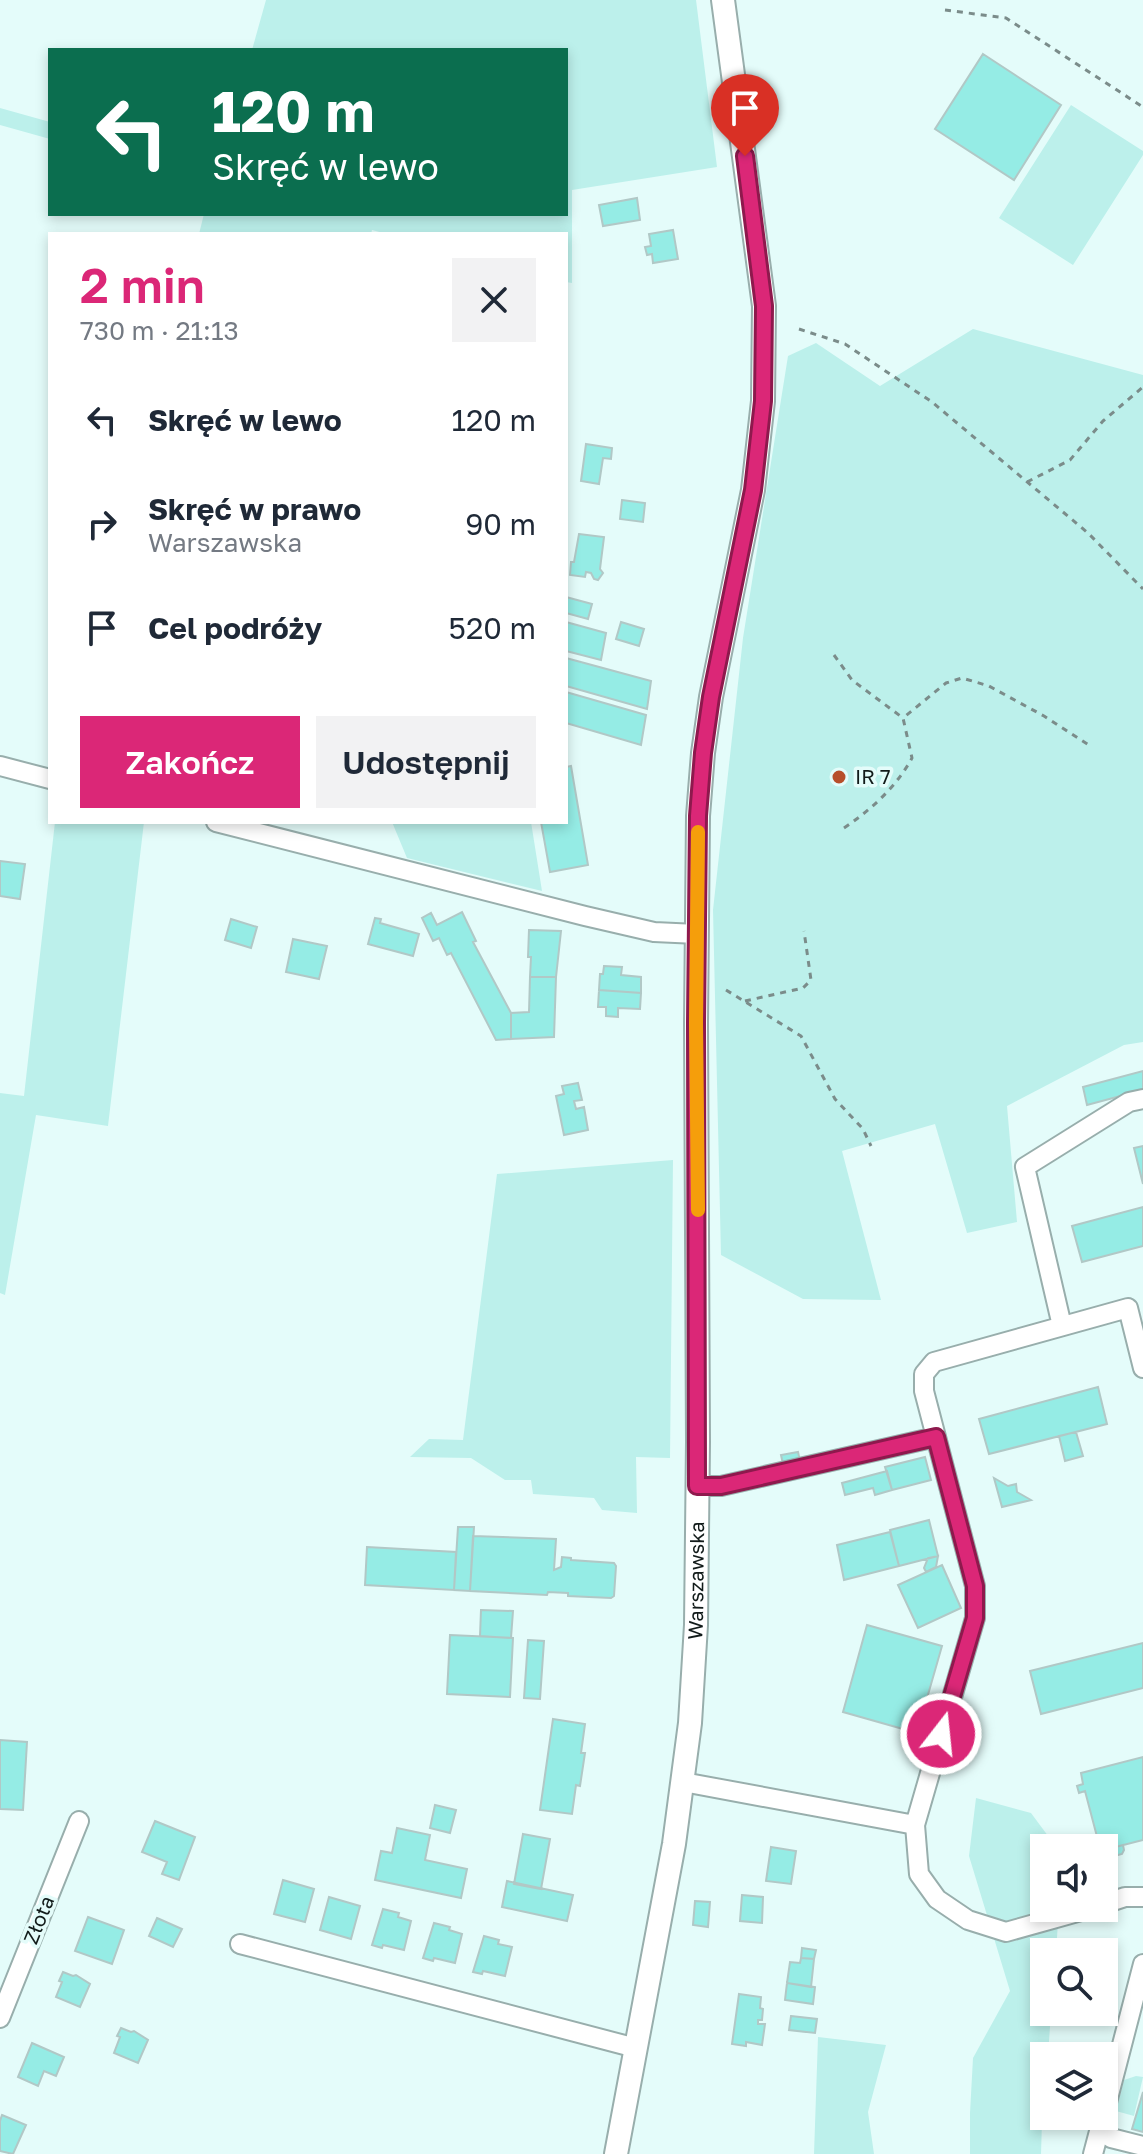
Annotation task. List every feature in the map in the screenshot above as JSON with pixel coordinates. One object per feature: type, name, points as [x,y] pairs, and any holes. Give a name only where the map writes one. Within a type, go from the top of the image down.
[{"type":"main road","name":"Warszawska","points":[[616,2154],[672,1853],[690,1723],[696,1625],[698,816],[703,753],[719,647],[755,477],[763,401],[765,344],[760,267],[723,0]]},
{"type":"street","points":[[0,766],[48,778]]},
{"type":"street","points":[[224,824],[585,916],[654,932],[697,934]]},
{"type":"street","points":[[1062,1326],[1025,1167],[1129,1102],[1143,1099]]},
{"type":"street","points":[[1042,1922],[1006,1932],[968,1920],[937,1899],[919,1874],[915,1825],[975,1618],[975,1586],[924,1391],[924,1374],[934,1362],[1135,1306],[1143,1368]]},
{"type":"street","points":[[697,1486],[721,1486],[936,1437]]},
{"type":"street","points":[[683,1782],[915,1825]]},
{"type":"street","name":"Złota","points":[[0,2018],[79,1821]]},
{"type":"street","points":[[1118,1899],[1143,1897]]},
{"type":"street","points":[[240,1944],[636,2048]]},
{"type":"street","points":[[1118,2059],[1143,1964]]},
{"type":"street","points":[[1093,2154],[1099,2130]]},
{"type":"street","points":[[1102,2130],[1111,2138],[1143,2146]]},
{"type":"path","points":[[945,10],[1006,18],[1143,107]]},
{"type":"path","points":[[799,329],[845,344],[932,402],[1088,533],[1143,589]]},
{"type":"path","points":[[1027,482],[1070,460],[1103,421],[1143,387]]},
{"type":"path","points":[[834,655],[852,680],[903,718],[912,758],[901,777],[868,812],[844,828]]},
{"type":"path","points":[[903,718],[946,683],[962,678],[989,686],[1092,747]]},
{"type":"path","points":[[745,1001],[803,988],[811,980],[804,931]]},
{"type":"path","points":[[726,990],[801,1036],[835,1099],[863,1129],[871,1146]]},
{"type":"shaded area","points":[[266,0],[696,0],[717,167],[572,190],[572,283],[568,282],[568,232],[200,232],[204,216],[568,216],[568,48],[253,48]]},
{"type":"shaded area","points":[[1071,105],[1143,151],[1073,265],[999,218]]},
{"type":"shaded area","points":[[0,108],[48,121],[48,138],[0,125]]},
{"type":"shaded area","points":[[973,329],[1143,375],[1143,1042],[1124,1045],[1007,1106],[1017,1222],[967,1233],[935,1124],[842,1151],[881,1300],[803,1299],[721,1255],[713,910],[743,638],[788,356],[816,343],[880,386]]},
{"type":"shaded area","points":[[55,824],[144,824],[108,1126],[36,1115],[5,1295],[0,1293],[0,1093],[24,1096]]},
{"type":"shaded area","points":[[393,824],[531,824],[542,891],[407,858]]},
{"type":"shaded area","points":[[673,1160],[670,1458],[636,1457],[637,1513],[602,1510],[594,1498],[533,1494],[531,1480],[505,1480],[471,1458],[410,1457],[429,1439],[463,1440],[497,1174]]},
{"type":"shaded area","points":[[976,1798],[1031,1813],[1047,1834],[1030,1834],[1030,1922],[1058,1922],[1057,1938],[1030,1938],[1030,2026],[1050,2026],[1049,2042],[1030,2042],[1030,2130],[1042,2130],[1041,2154],[970,2154],[973,2058],[1010,1991],[969,1856]]},
{"type":"shaded area","points":[[818,2037],[886,2045],[868,2112],[874,2154],[814,2154]]},
{"type":"shaded area","points":[[1143,2077],[1134,2116],[1118,2112],[1124,2080]]},
{"type":"building","points":[[983,54],[1061,105],[1014,180],[935,129]]},
{"type":"building","points":[[637,198],[640,220],[603,226],[599,205]]},
{"type":"building","points":[[673,230],[678,259],[653,263],[652,254],[647,255],[645,247],[651,246],[649,234]]},
{"type":"building","points":[[586,444],[612,448],[611,459],[603,458],[599,484],[581,481]]},
{"type":"building","points":[[622,500],[645,503],[643,522],[620,519]]},
{"type":"building","points":[[579,534],[604,537],[600,569],[603,573],[598,580],[586,572],[585,577],[570,575]]},
{"type":"building","points":[[568,598],[592,604],[588,619],[568,614]]},
{"type":"building","points":[[621,622],[644,629],[639,646],[616,639]]},
{"type":"building","points":[[568,623],[606,633],[601,660],[568,652]]},
{"type":"building","points":[[568,659],[651,681],[647,709],[568,687]]},
{"type":"building","points":[[568,693],[646,715],[641,745],[568,724]]},
{"type":"building","points":[[571,766],[588,865],[550,872],[541,824],[568,824],[568,767]]},
{"type":"building","points":[[0,861],[25,864],[20,899],[0,896]]},
{"type":"building","points":[[462,912],[476,941],[473,942],[511,1013],[511,1039],[496,1040],[451,953],[447,955],[439,938],[433,941],[422,918],[431,913],[437,925]]},
{"type":"building","points":[[375,918],[381,919],[380,923],[419,934],[413,956],[368,944]]},
{"type":"building","points":[[231,919],[257,927],[251,948],[225,940]]},
{"type":"building","points":[[529,930],[561,931],[556,977],[530,977]]},
{"type":"building","points":[[293,939],[327,946],[319,979],[286,972]]},
{"type":"building","points":[[604,966],[622,967],[621,975],[641,977],[641,993],[599,990]]},
{"type":"building","points":[[530,977],[556,977],[554,1037],[511,1039],[511,1013],[529,1012]]},
{"type":"building","points":[[599,990],[641,993],[640,1009],[618,1008],[618,1017],[606,1016],[606,1007],[598,1007]]},
{"type":"building","points":[[1143,1071],[1143,1090],[1087,1105],[1083,1087]]},
{"type":"building","points":[[578,1083],[582,1100],[574,1101],[576,1109],[584,1107],[588,1130],[564,1135],[556,1096],[564,1094],[562,1086]]},
{"type":"building","points":[[1143,1146],[1143,1184],[1134,1148]]},
{"type":"building","points":[[1143,1207],[1143,1246],[1082,1262],[1072,1226]]},
{"type":"building","points":[[1098,1387],[1107,1424],[989,1454],[979,1419]]},
{"type":"building","points":[[1076,1432],[1083,1456],[1065,1461],[1059,1436]]},
{"type":"building","points":[[798,1452],[800,1461],[783,1464],[781,1455]]},
{"type":"building","points":[[925,1457],[931,1480],[892,1490],[885,1467]]},
{"type":"building","points":[[887,1471],[892,1490],[875,1495],[873,1488],[845,1495],[842,1483]]},
{"type":"building","points":[[994,1478],[1008,1486],[1016,1484],[1017,1492],[1031,1500],[1002,1507]]},
{"type":"building","points":[[929,1520],[938,1556],[899,1566],[890,1530]]},
{"type":"building","points":[[458,1527],[474,1527],[470,1591],[454,1590]]},
{"type":"building","points":[[890,1532],[899,1566],[844,1580],[837,1545]]},
{"type":"building","points":[[473,1536],[556,1539],[554,1570],[561,1567],[562,1557],[614,1563],[614,1596],[470,1591]]},
{"type":"building","points":[[367,1547],[456,1552],[454,1590],[365,1585]]},
{"type":"building","points":[[938,1556],[936,1567],[926,1572],[924,1568],[928,1558]]},
{"type":"building","points":[[942,1565],[961,1608],[918,1628],[898,1585]]},
{"type":"building","points":[[481,1610],[513,1611],[511,1638],[480,1636]]},
{"type":"building","points":[[867,1625],[942,1646],[917,1733],[843,1712]]},
{"type":"building","points":[[450,1635],[513,1638],[510,1697],[447,1694]]},
{"type":"building","points":[[528,1640],[544,1641],[540,1699],[524,1698]]},
{"type":"building","points":[[1143,1643],[1143,1688],[1041,1714],[1030,1671]]},
{"type":"building","points":[[553,1719],[585,1724],[581,1753],[585,1753],[572,1814],[540,1810]]},
{"type":"building","points":[[0,1740],[27,1742],[23,1810],[0,1809]]},
{"type":"building","points":[[1143,1757],[1143,1840],[1118,1846],[1118,1834],[1096,1834],[1085,1791],[1079,1793],[1077,1786],[1083,1784],[1081,1773]]},
{"type":"building","points":[[435,1805],[456,1810],[450,1833],[430,1828]]},
{"type":"building","points":[[155,1821],[195,1837],[179,1880],[162,1874],[167,1862],[142,1852]]},
{"type":"building","points":[[397,1828],[430,1835],[425,1860],[467,1869],[461,1898],[375,1880],[381,1851],[392,1853]]},
{"type":"building","points":[[523,1834],[550,1839],[541,1889],[514,1884]]},
{"type":"building","points":[[1123,1845],[1124,1850],[1118,1855],[1118,1846]]},
{"type":"building","points":[[771,1847],[796,1851],[791,1884],[766,1881]]},
{"type":"building","points":[[283,1880],[314,1889],[305,1922],[274,1914]]},
{"type":"building","points":[[507,1881],[573,1895],[567,1921],[502,1907]]},
{"type":"building","points":[[742,1895],[763,1897],[762,1923],[740,1921]]},
{"type":"building","points":[[329,1897],[360,1906],[351,1939],[320,1930]]},
{"type":"building","points":[[695,1901],[710,1902],[708,1927],[693,1925]]},
{"type":"building","points":[[383,1909],[399,1913],[398,1917],[411,1921],[404,1950],[372,1945]]},
{"type":"building","points":[[88,1917],[124,1930],[112,1964],[75,1951]]},
{"type":"building","points":[[157,1918],[182,1929],[173,1947],[149,1936]]},
{"type":"building","points":[[434,1923],[462,1934],[455,1963],[423,1958]]},
{"type":"building","points":[[484,1936],[512,1947],[505,1976],[473,1972]]},
{"type":"building","points":[[802,1948],[816,1950],[814,1959],[801,1958]]},
{"type":"building","points":[[801,1958],[814,1959],[811,1987],[787,1983],[790,1962],[800,1963]]},
{"type":"building","points":[[63,1972],[76,1975],[90,1984],[80,2007],[56,1997]]},
{"type":"building","points":[[787,1983],[815,1987],[813,2004],[785,2000]]},
{"type":"building","points":[[739,1994],[761,1997],[762,2020],[758,2020],[758,2024],[765,2024],[762,2045],[746,2042],[746,2046],[732,2044]]},
{"type":"building","points":[[791,2016],[817,2019],[815,2033],[789,2030]]},
{"type":"building","points":[[121,2028],[134,2031],[148,2040],[138,2063],[114,2053]]},
{"type":"building","points":[[32,2043],[64,2057],[56,2076],[44,2071],[38,2086],[18,2077]]},
{"type":"building","points":[[1143,2092],[1143,2132],[1132,2129]]},
{"type":"building","points":[[2,2115],[26,2125],[13,2154],[0,2151]]},
{"type":"slow traffic","points":[[698,832],[698,1210]]},
{"type":"place","name":"IR 7","points":[[839,777]]},
{"type":"route","points":[[745,156],[764,306],[763,401],[753,490],[711,697],[698,816],[697,1486],[721,1486],[936,1437],[975,1586],[975,1618],[941,1734]]}]
